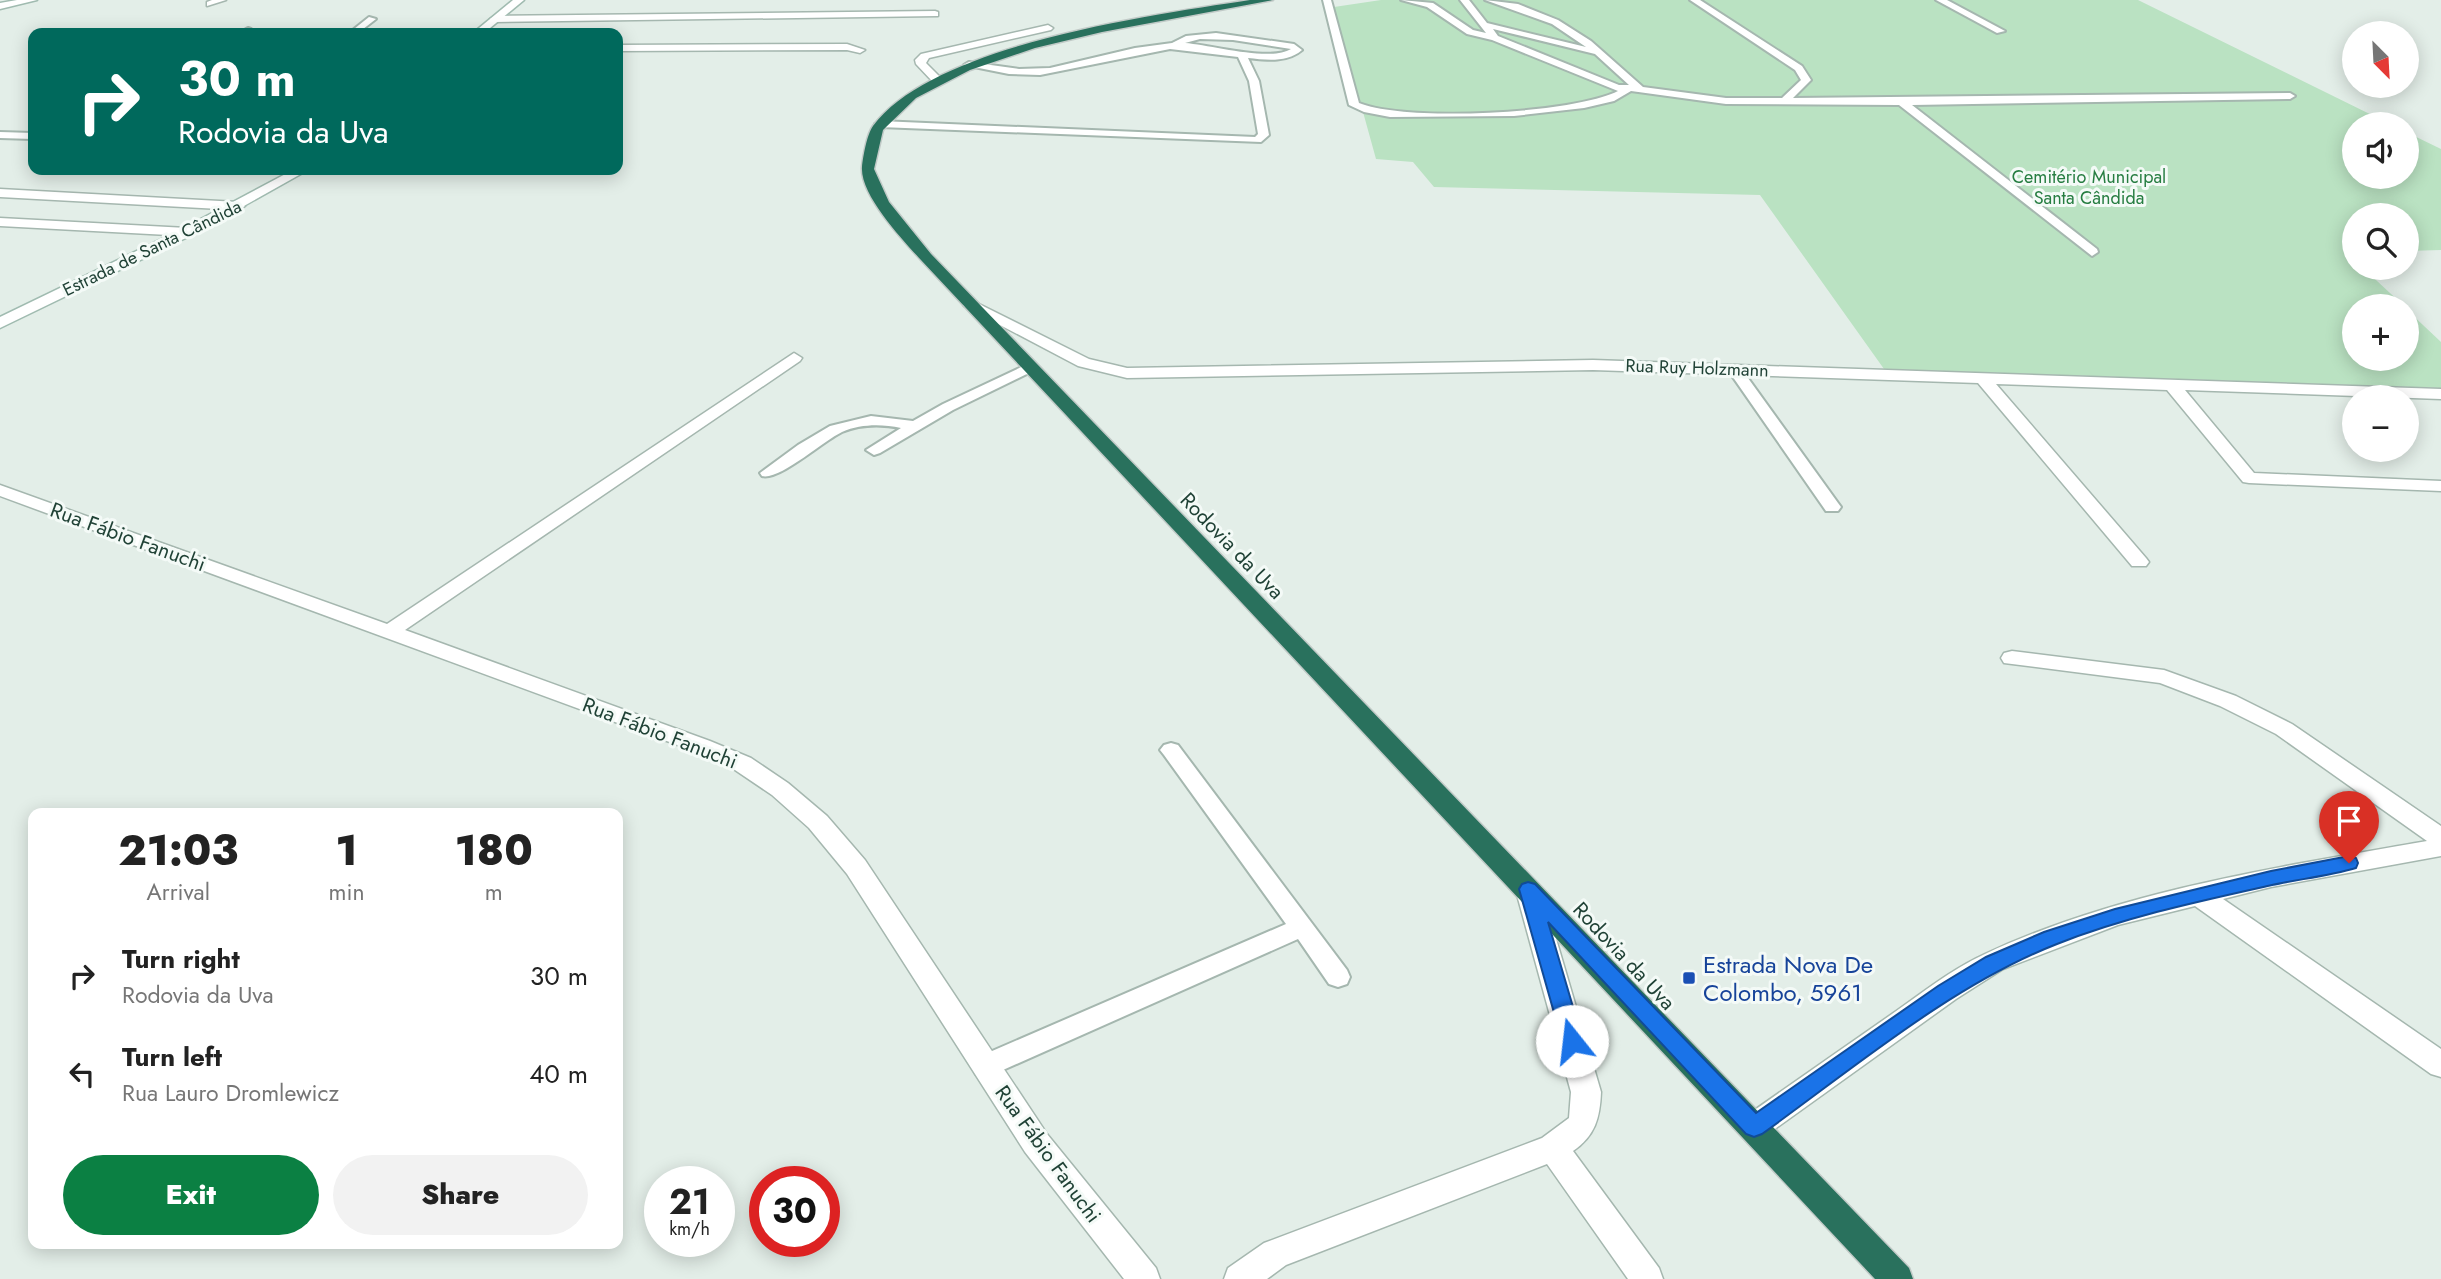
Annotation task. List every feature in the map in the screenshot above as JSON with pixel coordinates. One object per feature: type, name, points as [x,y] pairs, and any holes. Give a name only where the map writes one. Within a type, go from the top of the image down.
[{"type":"highway","name":"Rodovia da Uva","points":[[1268,0],[1056,40],[969,65],[937,80],[898,106],[870,139],[867,153],[873,187],[896,222],[969,303],[1897,1279]]},
{"type":"street","points":[[7,3],[32,0]]},
{"type":"street","points":[[210,5],[221,0]]},
{"type":"street","points":[[484,28],[519,0]]},
{"type":"street","points":[[907,14],[908,0]]},
{"type":"street","points":[[604,18],[612,9]]},
{"type":"street","points":[[495,19],[604,18],[726,12],[935,14]]},
{"type":"street","points":[[937,80],[920,60],[1048,28]]},
{"type":"street","points":[[623,48],[847,47],[860,50]]},
{"type":"street","name":"Estrada de Santa Cândida","points":[[0,323],[187,232],[293,175]]},
{"type":"street","points":[[0,193],[238,206]]},
{"type":"street","points":[[0,222],[187,232]]},
{"type":"street","name":"Rua Ruy Holzmann","points":[[969,303],[1084,363],[1127,373],[1531,364],[2441,394]]},
{"type":"street","points":[[388,632],[794,358]]},
{"type":"street","points":[[1983,379],[2139,562]]},
{"type":"street","points":[[2172,385],[2249,478],[2441,486]]},
{"type":"street","name":"Rua Fábio Fanuchi","points":[[0,490],[702,746],[743,764],[780,789],[818,822],[856,867],[985,1066],[1062,1178],[1144,1279]]},
{"type":"street","points":[[2012,658],[2164,677],[2228,701],[2284,729],[2441,838]]},
{"type":"street","points":[[1754,1127],[1993,962],[2064,933],[2115,916],[2298,872],[2441,847]]},
{"type":"street","points":[[1240,1279],[1275,1254],[1553,1148],[1579,1131],[1586,1112],[1586,1092],[1528,889]]},
{"type":"street","points":[[2198,895],[2441,1065]]},
{"type":"street","points":[[1553,1148],[1647,1279]]},
{"type":"lane","points":[[1327,0],[1354,105],[1369,111],[1391,114],[1517,112],[1598,102],[1623,94],[1626,91],[1621,87]]},
{"type":"lane","points":[[1405,0],[1430,5],[1471,32],[1495,38],[1621,87],[1726,101],[1902,102],[2290,96]]},
{"type":"lane","points":[[1482,0],[1467,2],[1495,38]]},
{"type":"lane","points":[[1489,0],[1539,13],[1582,37],[1640,90]]},
{"type":"lane","points":[[1694,0],[1799,68],[1806,80],[1785,101]]},
{"type":"lane","points":[[1940,0],[2000,31]]},
{"type":"lane","points":[[360,28],[372,19]]},
{"type":"lane","points":[[1482,24],[1600,52]]},
{"type":"lane","points":[[969,65],[1047,72],[1175,45],[1191,37],[1220,37],[1294,47],[1297,50],[1294,54],[1281,57],[1175,45]]},
{"type":"lane","points":[[880,124],[1257,140],[1264,135],[1254,81],[1241,53]]},
{"type":"lane","points":[[1902,102],[2092,252]]},
{"type":"lane","points":[[0,135],[28,136]]},
{"type":"lane","points":[[874,450],[1030,367]]},
{"type":"lane","points":[[1735,370],[1832,507]]},
{"type":"lane","points":[[768,473],[833,430],[851,422],[884,419],[915,426]]},
{"type":"lane","points":[[1171,750],[1338,977]]},
{"type":"lane","points":[[985,1066],[1302,927]]},
{"type":"green space","name":"Cemitério Municipal Santa Cândida","points":[[1381,0],[2138,0],[2366,112],[2342,112],[2342,189],[2419,189],[2419,138],[2441,149],[2441,250],[2419,251],[2419,203],[2342,203],[2342,280],[2376,280],[2391,294],[2342,294],[2342,371],[2419,371],[2419,321],[2441,342],[2441,388],[2419,387],[2419,385],[1884,369],[1760,195],[1434,187],[1413,162],[1376,159],[1334,7]]},
{"type":"place","name":"Estrada Nova De Colombo, 5961","points":[[1689,978]]},
{"type":"route","points":[[1572,1041],[1528,889],[1754,1127],[1993,962],[2115,916],[2271,878],[2349,863]]}]
